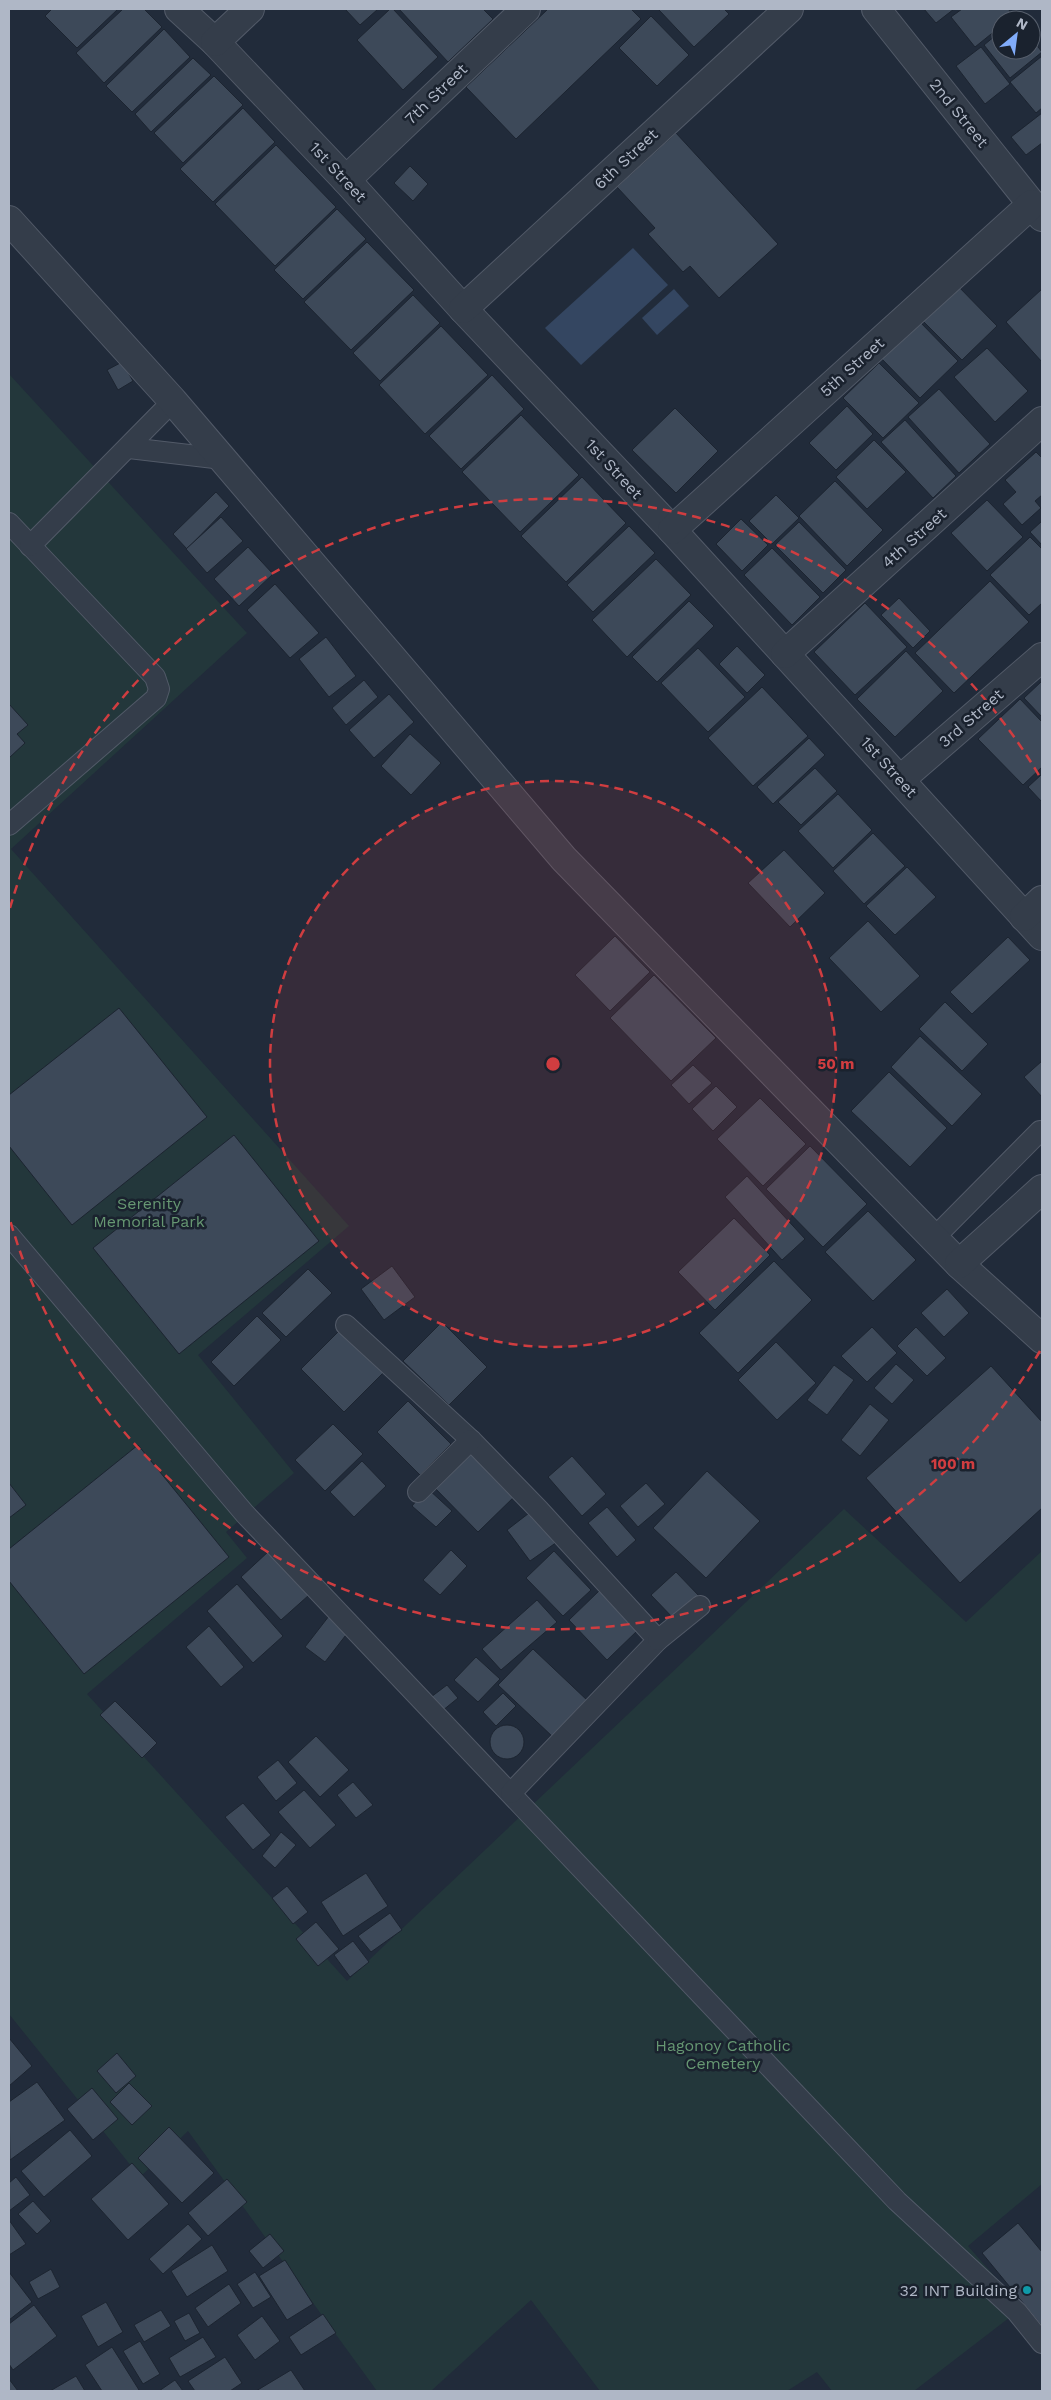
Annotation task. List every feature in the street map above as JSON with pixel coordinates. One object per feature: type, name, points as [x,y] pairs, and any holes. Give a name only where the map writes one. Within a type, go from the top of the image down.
[{"type":"street","name":"1st Street","points":[[179,9],[215,42],[346,180],[463,309],[672,530],[901,779],[1036,917]]},
{"type":"street","points":[[215,42],[250,9]]},
{"type":"street","name":"7th Street","points":[[346,180],[526,9]]},
{"type":"street","name":"6th Street","points":[[463,309],[789,9]]},
{"type":"street","name":"2nd Street","points":[[876,9],[1037,210]]},
{"type":"street","name":"5th Street","points":[[672,530],[1037,210]]},
{"type":"street","points":[[9,220],[174,401],[564,859],[959,1264],[994,1298],[1042,1339]]},
{"type":"street","name":"4th Street","points":[[785,654],[1042,421]]},
{"type":"street","name":"3rd Street","points":[[901,779],[1042,657]]},
{"type":"street","points":[[959,1264],[1042,1190]]},
{"type":"lane","points":[[30,546],[174,401]]},
{"type":"lane","points":[[129,448],[223,459]]},
{"type":"lane","points":[[9,523],[154,677],[159,689],[156,698],[9,825]]},
{"type":"lane","points":[[934,1238],[1040,1131]]},
{"type":"lane","points":[[9,1235],[244,1514],[898,2201],[1017,2312],[1042,2342]]},
{"type":"lane","points":[[346,1325],[471,1440],[539,1510],[658,1640]]},
{"type":"lane","points":[[418,1492],[471,1440]]},
{"type":"lane","points":[[510,1793],[658,1640],[700,1606]]},
{"type":"green space","name":"Hagonoy Catholic Cemetery","points":[[9,374],[247,633],[11,849],[349,1226],[198,1355],[294,1473],[226,1532],[247,1558],[87,1694],[347,1981],[844,1509],[966,1622],[1042,1551],[1042,2184],[968,2246],[1022,2308],[914,2391],[832,2391],[817,2372],[787,2391],[600,2391],[531,2300],[431,2391],[377,2391],[188,2131],[140,2177],[9,2014]]},
{"type":"water","points":[[633,248],[668,285],[581,365],[545,328]]},
{"type":"water","points":[[674,289],[689,306],[657,335],[642,318]]},
{"type":"building","points":[[52,9],[118,9],[77,48],[45,16]]},
{"type":"building","points":[[123,9],[144,9],[162,27],[104,83],[76,53]]},
{"type":"building","points":[[345,9],[378,9],[360,25]]},
{"type":"building","points":[[390,9],[393,9],[438,57],[403,90],[357,40]]},
{"type":"building","points":[[399,9],[483,9],[493,19],[448,62]]},
{"type":"building","points":[[548,9],[631,9],[641,19],[516,139],[466,87]]},
{"type":"building","points":[[724,9],[729,14],[694,47],[659,10]]},
{"type":"building","points":[[924,9],[954,9],[936,23]]},
{"type":"building","points":[[962,9],[1009,10],[991,10],[991,34],[975,47],[951,17]]},
{"type":"building","points":[[651,16],[689,55],[657,86],[619,48]]},
{"type":"building","points":[[164,29],[190,57],[132,112],[106,86]]},
{"type":"building","points":[[991,39],[991,54],[984,45]]},
{"type":"building","points":[[981,47],[1010,84],[985,104],[956,66]]},
{"type":"building","points":[[1041,57],[1042,108],[1036,113],[1010,82],[1037,60],[1041,60]]},
{"type":"building","points":[[193,58],[211,75],[151,132],[135,114]]},
{"type":"building","points":[[996,60],[1032,60],[1010,78]]},
{"type":"building","points":[[214,76],[243,105],[183,163],[154,133]]},
{"type":"building","points":[[243,108],[275,142],[213,202],[180,169]]},
{"type":"building","points":[[1042,113],[1042,143],[1026,155],[1011,137]]},
{"type":"building","points":[[676,133],[778,244],[719,298],[690,266],[683,272],[648,234],[655,228],[617,187]]},
{"type":"building","points":[[276,145],[336,207],[275,266],[215,204]]},
{"type":"building","points":[[410,166],[428,184],[413,201],[394,183]]},
{"type":"building","points":[[337,209],[366,239],[303,299],[274,270]]},
{"type":"building","points":[[367,242],[414,290],[351,350],[304,302]]},
{"type":"building","points":[[955,283],[997,326],[962,360],[920,318]]},
{"type":"building","points":[[1042,289],[1042,362],[1006,322]]},
{"type":"building","points":[[413,295],[440,323],[380,381],[353,353]]},
{"type":"building","points":[[919,321],[958,361],[920,398],[881,358]]},
{"type":"building","points":[[441,326],[488,375],[425,434],[379,385]]},
{"type":"building","points":[[987,348],[1028,391],[995,422],[954,377]]},
{"type":"building","points":[[122,362],[133,381],[118,390],[107,370]]},
{"type":"building","points":[[879,363],[919,403],[883,438],[843,398]]},
{"type":"building","points":[[492,375],[524,409],[461,469],[429,436]]},
{"type":"building","points":[[939,389],[990,444],[959,473],[908,417]]},
{"type":"building","points":[[847,406],[873,434],[836,470],[809,443]]},
{"type":"building","points":[[675,408],[718,451],[676,493],[632,450]]},
{"type":"building","points":[[521,415],[579,475],[520,532],[462,472]]},
{"type":"building","points":[[905,420],[956,476],[933,498],[881,442]]},
{"type":"building","points":[[874,440],[906,472],[867,509],[836,477]]},
{"type":"building","points":[[1036,452],[1042,458],[1042,495],[1035,501],[1041,508],[1022,525],[1003,504],[1016,492],[1005,480]]},
{"type":"building","points":[[582,477],[626,523],[566,582],[521,536]]},
{"type":"building","points":[[835,481],[883,530],[847,566],[799,516]]},
{"type":"building","points":[[216,492],[229,506],[187,549],[173,534]]},
{"type":"building","points":[[776,495],[799,518],[772,544],[749,521]]},
{"type":"building","points":[[987,500],[1023,537],[987,571],[951,533]]},
{"type":"building","points":[[221,517],[243,541],[207,573],[186,549]]},
{"type":"building","points":[[741,519],[768,545],[742,571],[716,544]]},
{"type":"building","points":[[1042,521],[1042,545],[1030,532]]},
{"type":"building","points":[[799,522],[846,570],[823,593],[775,545]]},
{"type":"building","points":[[629,526],[655,553],[593,612],[567,585]]},
{"type":"building","points":[[1030,537],[1042,549],[1042,603],[1029,615],[990,575]]},
{"type":"building","points":[[248,547],[273,574],[239,606],[214,579]]},
{"type":"building","points":[[772,548],[820,597],[792,625],[744,575]]},
{"type":"building","points":[[656,559],[691,595],[627,657],[592,620]]},
{"type":"building","points":[[990,581],[1029,622],[954,693],[915,653]]},
{"type":"building","points":[[275,584],[319,633],[290,658],[247,610]]},
{"type":"building","points":[[899,598],[930,631],[913,648],[881,615]]},
{"type":"building","points":[[689,601],[714,626],[657,682],[632,657]]},
{"type":"building","points":[[865,603],[907,647],[855,695],[814,652]]},
{"type":"building","points":[[326,637],[356,676],[329,697],[299,659]]},
{"type":"building","points":[[737,646],[765,675],[747,693],[719,664]]},
{"type":"building","points":[[698,648],[745,697],[708,732],[661,683]]},
{"type":"building","points":[[906,651],[943,691],[895,737],[857,699]]},
{"type":"building","points":[[364,680],[378,697],[346,725],[332,708]]},
{"type":"building","points":[[1042,681],[1042,717],[1024,698]]},
{"type":"building","points":[[762,687],[808,736],[753,786],[708,738]]},
{"type":"building","points":[[389,694],[414,722],[374,758],[349,730]]},
{"type":"building","points":[[1020,699],[1042,722],[1042,767],[1023,785],[978,739]]},
{"type":"building","points":[[9,704],[28,725],[17,734],[25,743],[9,758]]},
{"type":"building","points":[[410,734],[441,763],[411,795],[381,766]]},
{"type":"building","points":[[809,738],[825,755],[773,804],[757,787]]},
{"type":"building","points":[[815,768],[837,791],[801,825],[778,802]]},
{"type":"building","points":[[1042,774],[1042,802],[1028,787]]},
{"type":"building","points":[[838,794],[872,830],[833,868],[798,831]]},
{"type":"building","points":[[873,833],[905,866],[864,904],[833,871]]},
{"type":"building","points":[[784,850],[825,893],[790,927],[748,883]]},
{"type":"building","points":[[907,867],[936,897],[895,935],[866,906]]},
{"type":"building","points":[[868,921],[920,976],[881,1012],[829,958]]},
{"type":"building","points":[[615,936],[650,972],[610,1011],[575,975]]},
{"type":"building","points":[[1008,937],[1030,960],[972,1014],[950,992]]},
{"type":"building","points":[[654,975],[716,1038],[671,1081],[610,1018]]},
{"type":"building","points":[[945,1002],[988,1044],[962,1071],[919,1029]]},
{"type":"building","points":[[119,1008],[207,1117],[72,1225],[9,1146],[9,1095]]},
{"type":"building","points":[[920,1036],[982,1094],[952,1126],[891,1067]]},
{"type":"building","points":[[1042,1061],[1042,1097],[1024,1077]]},
{"type":"building","points":[[693,1065],[712,1083],[689,1104],[671,1085]]},
{"type":"building","points":[[889,1072],[947,1128],[910,1167],[851,1111]]},
{"type":"building","points":[[716,1086],[737,1107],[713,1131],[692,1109]]},
{"type":"building","points":[[760,1098],[806,1144],[763,1186],[717,1139]]},
{"type":"building","points":[[234,1135],[319,1241],[179,1354],[93,1248]]},
{"type":"building","points":[[810,1146],[867,1204],[823,1247],[766,1189]]},
{"type":"building","points":[[747,1176],[805,1239],[782,1260],[725,1197]]},
{"type":"building","points":[[868,1211],[916,1260],[873,1301],[825,1252]]},
{"type":"building","points":[[734,1218],[770,1255],[715,1310],[678,1272]]},
{"type":"building","points":[[774,1261],[812,1300],[738,1373],[699,1333]]},
{"type":"building","points":[[392,1266],[415,1297],[384,1320],[361,1289]]},
{"type":"building","points":[[308,1269],[332,1293],[286,1337],[262,1313]]},
{"type":"building","points":[[947,1289],[969,1313],[944,1337],[921,1313]]},
{"type":"building","points":[[257,1316],[281,1340],[234,1386],[211,1362]]},
{"type":"building","points":[[442,1322],[487,1367],[449,1405],[403,1361]]},
{"type":"building","points":[[872,1327],[897,1353],[867,1382],[841,1356]]},
{"type":"building","points":[[916,1327],[946,1358],[927,1376],[897,1346]]},
{"type":"building","points":[[342,1328],[385,1371],[344,1412],[301,1369]]},
{"type":"building","points":[[776,1342],[816,1383],[777,1420],[738,1380]]},
{"type":"building","points":[[896,1364],[914,1380],[892,1404],[874,1388]]},
{"type":"building","points":[[834,1365],[854,1380],[827,1415],[807,1400]]},
{"type":"building","points":[[991,1366],[1042,1422],[1042,1508],[960,1583],[866,1478]]},
{"type":"building","points":[[408,1401],[451,1444],[420,1475],[377,1432]]},
{"type":"building","points":[[870,1404],[889,1420],[860,1456],[841,1440]]},
{"type":"building","points":[[333,1424],[363,1454],[325,1491],[295,1460]]},
{"type":"building","points":[[138,1445],[229,1557],[84,1674],[9,1581],[9,1549]]},
{"type":"building","points":[[472,1448],[517,1494],[478,1532],[433,1486]]},
{"type":"building","points":[[572,1456],[606,1494],[582,1516],[548,1477]]},
{"type":"building","points":[[362,1461],[386,1486],[354,1517],[330,1492]]},
{"type":"building","points":[[707,1471],[760,1521],[706,1578],[653,1528]]},
{"type":"building","points":[[9,1483],[26,1505],[9,1518]]},
{"type":"building","points":[[646,1483],[665,1504],[638,1527],[620,1506]]},
{"type":"building","points":[[427,1488],[452,1511],[436,1527],[412,1506]]},
{"type":"building","points":[[607,1507],[636,1540],[617,1557],[588,1523]]},
{"type":"building","points":[[533,1510],[557,1542],[530,1561],[507,1530]]},
{"type":"building","points":[[451,1550],[467,1566],[440,1595],[423,1580]]},
{"type":"building","points":[[269,1551],[309,1595],[281,1620],[241,1577]]},
{"type":"building","points":[[554,1551],[591,1590],[563,1616],[526,1578]]},
{"type":"building","points":[[676,1572],[700,1597],[675,1620],[651,1595]]},
{"type":"building","points":[[237,1584],[283,1636],[253,1663],[207,1611]]},
{"type":"building","points":[[600,1590],[639,1629],[607,1660],[569,1620]]},
{"type":"building","points":[[537,1600],[557,1622],[501,1670],[482,1649]]},
{"type":"building","points":[[329,1616],[349,1631],[325,1662],[305,1647]]},
{"type":"building","points":[[209,1626],[244,1667],[221,1687],[186,1647]]},
{"type":"building","points":[[533,1649],[589,1702],[554,1738],[498,1685]]},
{"type":"building","points":[[476,1657],[500,1679],[478,1702],[454,1680]]},
{"type":"building","points":[[447,1685],[458,1698],[442,1711],[431,1697]]},
{"type":"building","points":[[503,1693],[516,1706],[496,1726],[483,1712]]},
{"type":"building","points":[[115,1701],[157,1743],[142,1758],[100,1715]]},
{"type":"building","points":[[507,1725],[514,1726],[519,1730],[523,1735],[523,1749],[519,1754],[514,1758],[507,1759],[500,1758],[495,1754],[491,1749],[490,1742],[491,1735],[495,1730],[500,1726]]},
{"type":"building","points":[[316,1736],[349,1770],[320,1797],[288,1762]]},
{"type":"building","points":[[278,1760],[297,1783],[276,1801],[257,1777]]},
{"type":"building","points":[[353,1782],[373,1805],[356,1818],[337,1795]]},
{"type":"building","points":[[304,1790],[336,1825],[310,1848],[278,1812]]},
{"type":"building","points":[[243,1803],[271,1835],[253,1850],[225,1817]]},
{"type":"building","points":[[281,1832],[296,1845],[275,1868],[262,1856]]},
{"type":"building","points":[[366,1873],[388,1906],[343,1936],[321,1902]]},
{"type":"building","points":[[287,1886],[308,1912],[293,1924],[272,1898]]},
{"type":"building","points":[[390,1913],[402,1930],[371,1952],[358,1936]]},
{"type":"building","points":[[316,1922],[339,1949],[318,1966],[296,1939]]},
{"type":"building","points":[[353,1941],[369,1962],[350,1977],[334,1955]]},
{"type":"building","points":[[9,2038],[32,2066],[9,2086]]},
{"type":"building","points":[[117,2053],[136,2076],[116,2093],[97,2071]]},
{"type":"building","points":[[37,2082],[65,2120],[10,2160],[9,2102]]},
{"type":"building","points":[[129,2083],[152,2106],[132,2125],[110,2102]]},
{"type":"building","points":[[92,2088],[118,2119],[93,2140],[67,2109]]},
{"type":"building","points":[[169,2127],[214,2173],[182,2203],[138,2158]]},
{"type":"building","points":[[70,2130],[92,2156],[44,2197],[21,2171]]},
{"type":"building","points":[[132,2163],[169,2204],[128,2240],[91,2199]]},
{"type":"building","points":[[16,2177],[30,2195],[9,2211],[9,2183]]},
{"type":"building","points":[[227,2179],[247,2202],[208,2236],[188,2213]]},
{"type":"building","points":[[33,2201],[51,2221],[37,2234],[18,2214]]},
{"type":"building","points":[[9,2220],[26,2244],[9,2255]]},
{"type":"building","name":"32 INT Building","points":[[1018,2223],[1042,2252],[1042,2326],[982,2253]]},
{"type":"building","points":[[188,2224],[202,2239],[163,2274],[149,2259]]},
{"type":"building","points":[[270,2234],[284,2251],[263,2268],[249,2251]]},
{"type":"building","points":[[212,2245],[228,2271],[187,2297],[171,2271]]},
{"type":"building","points":[[285,2260],[313,2304],[287,2320],[259,2276]]},
{"type":"building","points":[[51,2269],[60,2287],[38,2299],[29,2282]]},
{"type":"building","points":[[9,2272],[32,2302],[9,2320]]},
{"type":"building","points":[[255,2272],[271,2297],[253,2308],[237,2284]]},
{"type":"building","points":[[229,2284],[241,2303],[208,2327],[195,2308]]},
{"type":"building","points":[[106,2302],[123,2332],[98,2347],[81,2316]]},
{"type":"building","points":[[34,2305],[57,2336],[13,2370],[9,2364],[9,2324]]},
{"type":"building","points":[[161,2310],[171,2326],[144,2342],[134,2325]]},
{"type":"building","points":[[189,2313],[200,2333],[185,2341],[174,2321]]},
{"type":"building","points":[[323,2314],[336,2333],[301,2355],[289,2337]]},
{"type":"building","points":[[262,2316],[280,2341],[255,2360],[237,2335]]},
{"type":"building","points":[[203,2337],[216,2357],[180,2377],[169,2358]]},
{"type":"building","points":[[140,2341],[160,2374],[143,2384],[123,2351]]},
{"type":"building","points":[[112,2347],[139,2390],[102,2391],[85,2365]]},
{"type":"building","points":[[225,2357],[242,2383],[230,2391],[195,2391],[188,2381]]},
{"type":"building","points":[[291,2370],[305,2391],[256,2391]]},
{"type":"building","points":[[76,2376],[85,2391],[50,2391]]},
{"type":"building","points":[[9,2379],[18,2391],[9,2391]]},
{"type":"building","points":[[175,2380],[183,2391],[159,2391]]},
{"type":"place","name":"32 INT Building","points":[[1027,2290]]},
{"type":"park label","name":"Serenity Memorial Park","points":[[149,1212]]}]
